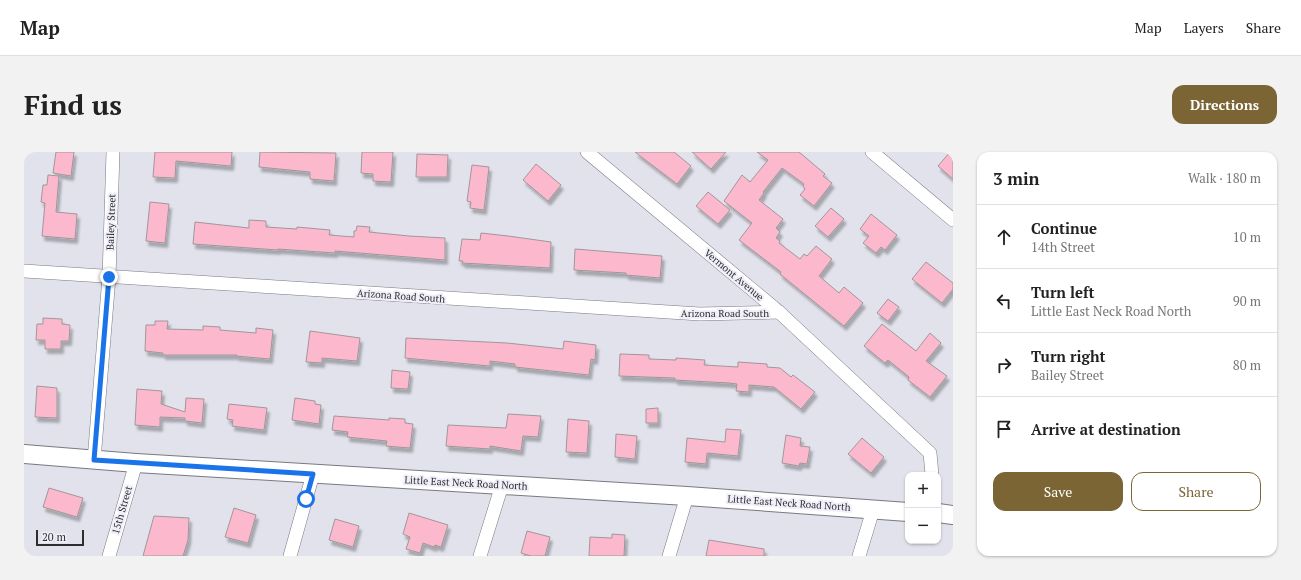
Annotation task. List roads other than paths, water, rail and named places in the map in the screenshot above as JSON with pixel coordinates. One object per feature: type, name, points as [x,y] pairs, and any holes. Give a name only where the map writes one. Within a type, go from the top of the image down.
[{"type":"main road","name":"Little East Neck Road North","points":[[24,454],[136,463],[687,496],[905,512]]},
{"type":"main road","points":[[941,513],[953,514]]},
{"type":"street","name":"Bailey Street","points":[[94,460],[109,277],[113,152]]},
{"type":"street","name":"Vermont Avenue","points":[[587,152],[779,312],[930,453],[932,472]]},
{"type":"street","points":[[872,152],[953,220]]},
{"type":"street","name":"Arizona Road South","points":[[24,272],[700,314],[779,312]]},
{"type":"street","name":"15th Street","points":[[109,556],[136,463]]},
{"type":"street","points":[[290,556],[313,474]]},
{"type":"street","points":[[480,556],[502,485]]},
{"type":"street","points":[[669,556],[687,496]]},
{"type":"street","points":[[859,556],[873,510]]}]
